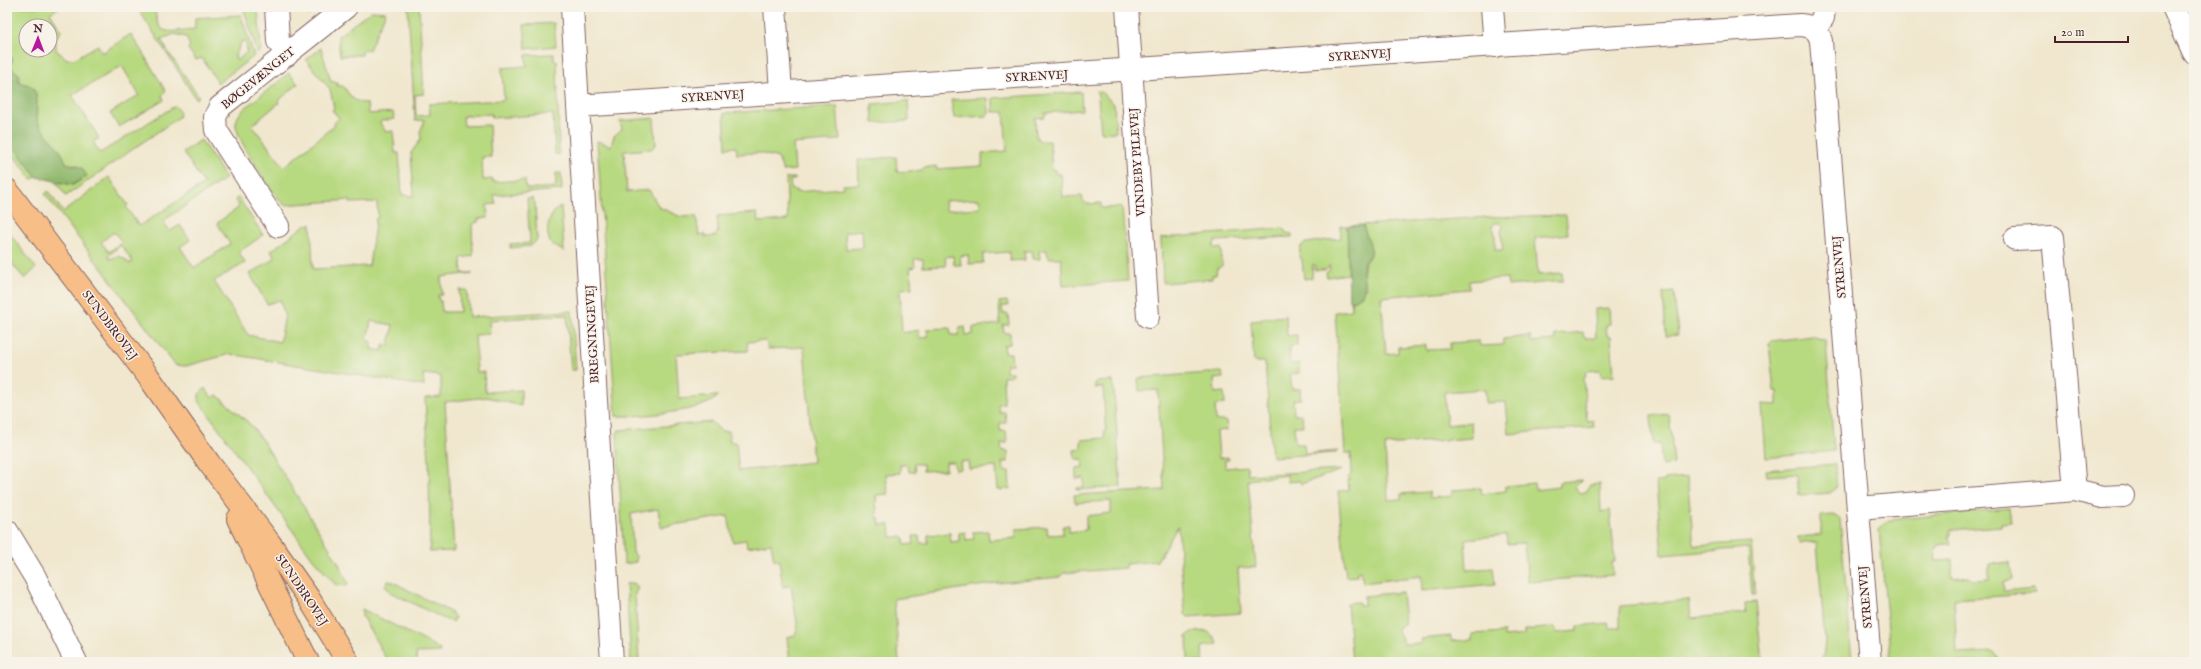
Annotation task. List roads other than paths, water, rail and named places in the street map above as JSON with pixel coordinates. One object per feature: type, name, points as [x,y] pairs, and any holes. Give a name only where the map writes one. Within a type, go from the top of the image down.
[{"type":"main road","name":"SUNDBROVEJ","points":[[7,190],[148,376],[208,464],[269,542],[308,597],[348,662]]},
{"type":"main road","name":"SUNDBROVEJ","points":[[208,464],[248,536],[308,662]]},
{"type":"main road","points":[[248,536],[323,662]]},
{"type":"street","points":[[276,7],[278,41],[287,55]]},
{"type":"street","name":"BØGEVÆNGET","points":[[278,226],[216,130],[214,122],[216,114],[220,107],[346,7]]},
{"type":"street","name":"BREGNINGEVEJ","points":[[572,7],[612,662]]},
{"type":"street","points":[[775,7],[781,91]]},
{"type":"street","name":"VINDEBY PILEVEJ","points":[[1126,7],[1148,317]]},
{"type":"street","points":[[1492,7],[1495,46]]},
{"type":"street","points":[[1815,28],[1823,18],[1824,7]]},
{"type":"street","points":[[2174,7],[2194,53]]},
{"type":"street","name":"SYRENVEJ","points":[[578,106],[781,91],[1131,70],[1800,25],[1815,28],[1819,33],[1820,41],[1870,662]]},
{"type":"street","points":[[2014,239],[2053,237],[2075,490]]},
{"type":"street","points":[[1858,508],[2075,490],[2103,497],[2123,496]]},
{"type":"street","points":[[7,531],[34,577],[76,662]]}]
